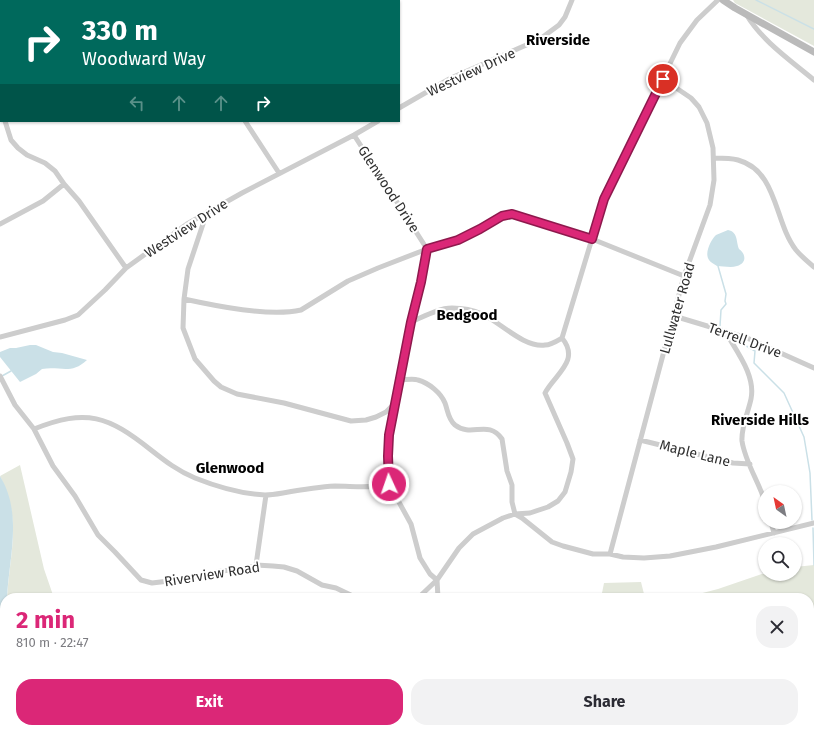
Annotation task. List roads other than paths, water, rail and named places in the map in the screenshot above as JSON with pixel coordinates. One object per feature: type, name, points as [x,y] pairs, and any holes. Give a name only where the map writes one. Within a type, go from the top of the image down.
[{"type":"main road","points":[[723,0],[745,14],[814,52]]},
{"type":"street","name":"Westview Drive","points":[[400,107],[451,78],[540,39],[559,25],[565,17],[572,0]]},
{"type":"street","points":[[562,338],[604,199],[663,79],[673,55],[687,33],[718,0]]},
{"type":"street","points":[[745,14],[765,38],[814,80]]},
{"type":"street","name":"Lullwater Road","points":[[610,554],[684,276],[710,205],[714,180],[713,148],[707,123],[699,107],[686,93],[663,79]]},
{"type":"street","points":[[5,122],[11,140],[27,155],[45,163],[55,171],[79,201],[126,268]]},
{"type":"street","points":[[245,122],[279,173]]},
{"type":"street","name":"Westview Drive","points":[[0,337],[65,320],[78,315],[126,268],[187,224],[279,173],[376,122]]},
{"type":"street","name":"Glenwood Drive","points":[[354,135],[427,249],[389,435],[389,484]]},
{"type":"street","points":[[714,158],[739,160],[752,167],[763,176],[789,238],[796,250],[814,267]]},
{"type":"street","points":[[0,224],[43,201],[64,184]]},
{"type":"street","points":[[207,212],[188,269],[184,299],[183,328],[195,359],[204,370],[221,387],[237,394],[284,403],[351,421],[366,420],[376,417],[386,412],[395,403]]},
{"type":"street","points":[[184,299],[224,307],[294,312],[301,310],[348,282],[378,268],[427,249],[458,240],[502,216],[512,214],[592,239],[684,276]]},
{"type":"street","points":[[411,322],[441,309],[460,309],[475,311],[483,314],[526,341],[536,345],[545,345],[562,338]]},
{"type":"street","name":"Terrell Drive","points":[[674,316],[746,338],[814,368]]},
{"type":"street","points":[[725,331],[752,382],[752,398],[742,432],[742,440],[744,449],[760,485]]},
{"type":"street","points":[[423,593],[437,580],[459,548],[473,534],[515,514],[530,513],[548,507],[558,501],[565,492],[569,482],[573,459],[545,393],[567,362],[569,350],[567,344],[562,338]]},
{"type":"street","name":"Riverview Road","points":[[0,376],[15,405],[34,429],[53,466],[78,501],[98,535],[141,580],[152,583],[185,580],[256,565],[284,567],[297,571],[322,585],[336,588],[346,593]]},
{"type":"street","points":[[400,380],[417,379],[436,390],[445,402],[450,420],[456,426],[466,430],[494,430],[500,436],[502,439],[507,471],[512,485],[512,502],[515,514],[552,542],[563,546],[593,554],[610,554],[623,557],[644,558],[670,556],[716,547],[814,523]]},
{"type":"street","points":[[34,429],[52,422],[66,419],[94,418],[106,421],[118,426],[137,439],[170,465],[194,478],[235,491],[266,495],[334,486],[380,487],[389,484],[411,524],[420,558],[430,574],[437,580],[438,593]]},
{"type":"street","name":"Maple Lane","points":[[640,440],[733,463],[750,464]]},
{"type":"street","points":[[256,565],[266,495]]},
{"type":"street","points":[[773,529],[774,533]]},
{"type":"water","points":[[728,230],[734,233],[739,249],[744,256],[743,263],[735,267],[717,266],[710,262],[707,254],[712,240],[716,235]]},
{"type":"water","points":[[36,345],[53,352],[87,360],[81,365],[71,369],[42,369],[36,374],[20,382],[0,357],[0,352],[10,348]]},
{"type":"water","points":[[0,476],[7,490],[11,505],[13,536],[7,593],[0,593]]},
{"type":"waterway","points":[[756,0],[814,29]]},
{"type":"waterway","points":[[718,266],[726,294],[726,304],[721,310],[720,326]]},
{"type":"waterway","points":[[741,343],[755,351],[754,363],[784,393],[804,437],[810,473],[812,520]]},
{"type":"waterway","points":[[2,376],[11,371]]},
{"type":"waterway","points":[[813,528],[814,565]]},
{"type":"district","name":"Riverside","points":[[558,40]]},
{"type":"district","name":"Bedgood","points":[[467,315]]},
{"type":"district","name":"Riverside Hills","points":[[760,420]]},
{"type":"district","name":"Glenwood","points":[[230,468]]}]
